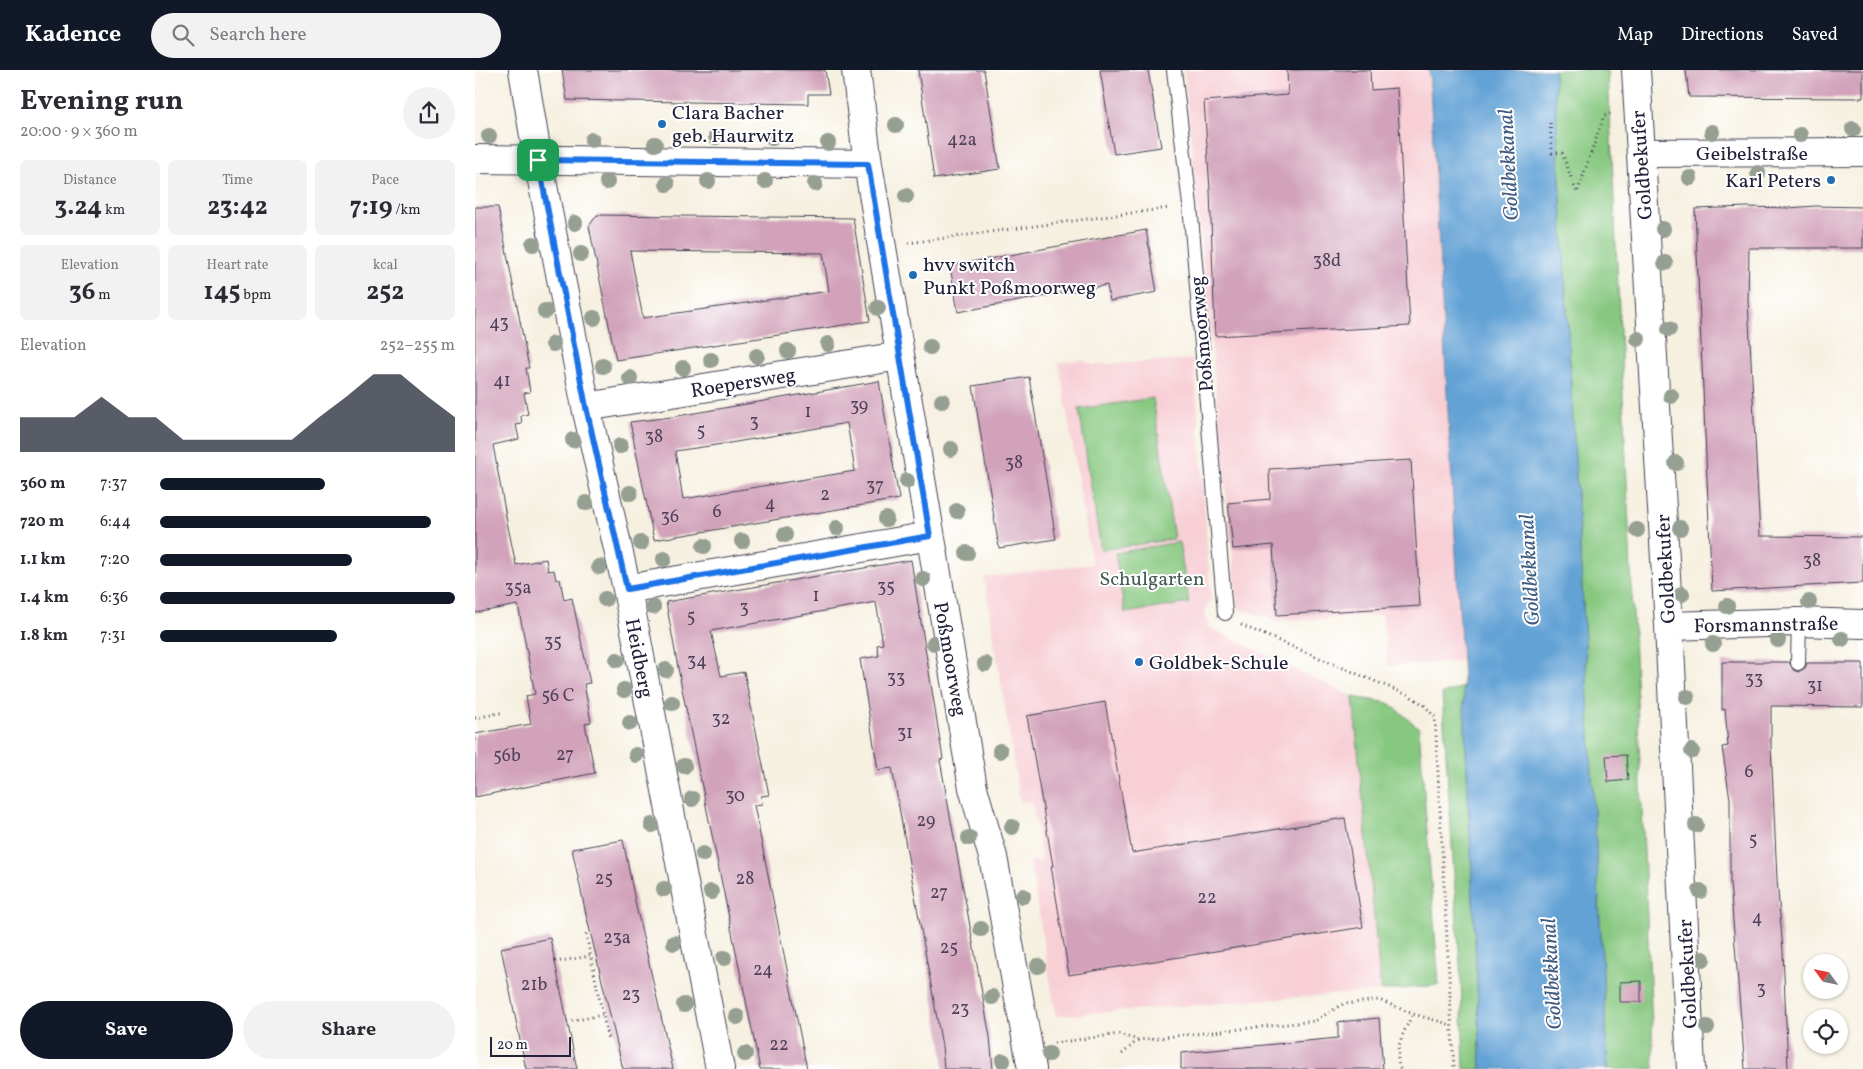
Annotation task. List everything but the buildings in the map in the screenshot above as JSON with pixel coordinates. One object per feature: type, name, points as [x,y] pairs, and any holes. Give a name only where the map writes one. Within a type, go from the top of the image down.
[{"type":"street","name":"Heidberg","points":[[523,70],[538,160],[586,407],[627,589],[720,1069]]},
{"type":"street","name":"Poßmoorweg","points":[[856,70],[868,164],[973,788],[993,857],[1031,1069]]},
{"type":"street","name":"Goldbekufer","points":[[1636,70],[1669,626],[1691,1069]]},
{"type":"street","name":"Geibelstraße","points":[[1641,154],[1863,152]]},
{"type":"street","points":[[475,159],[868,164]]},
{"type":"street","name":"Roepersweg","points":[[586,407],[901,356]]},
{"type":"street","points":[[627,589],[930,536]]},
{"type":"street","name":"Forsmannstraße","points":[[1669,626],[1799,622],[1863,624]]},
{"type":"lane","name":"Poßmoorweg","points":[[1175,70],[1191,205],[1225,613]]},
{"type":"lane","points":[[1798,663],[1799,622]]},
{"type":"path","points":[[1550,123],[1552,153],[1562,153],[1577,193],[1604,116],[1637,103]]},
{"type":"path","points":[[883,246],[1191,205]]},
{"type":"path","points":[[1225,613],[1233,622],[1410,696],[1424,704],[1435,717],[1454,1069]]},
{"type":"path","points":[[475,718],[504,712]]},
{"type":"path","points":[[586,934],[608,1040]]},
{"type":"path","points":[[555,962],[590,956]]},
{"type":"path","points":[[1054,1043],[1119,1034],[1138,1040],[1315,1021],[1343,1004],[1379,1000],[1413,1014],[1452,1025]]},
{"type":"path","points":[[1400,1069],[1398,1062],[1399,1043],[1413,1014]]},
{"type":"path","points":[[567,1022],[603,1015]]},
{"type":"path","points":[[1122,1054],[1138,1040]]},
{"type":"shaded area","points":[[1184,70],[1428,70],[1462,661],[1388,666],[1382,615],[1278,621],[1238,609]]},
{"type":"shaded area","name":"Goldbek-Schule","points":[[1194,359],[1211,600],[1205,610],[1208,627],[1353,697],[1381,991],[1056,1016],[1030,862],[1042,860],[1032,801],[1020,802],[984,577],[1092,564],[1059,363],[1082,360],[1093,365]]},
{"type":"green space","points":[[1554,70],[1608,70],[1654,1069],[1608,1069]]},
{"type":"green space","points":[[1153,398],[1174,539],[1101,550],[1079,409]]},
{"type":"green space","name":"Schulgarten","points":[[1179,542],[1189,603],[1125,613],[1115,553]]},
{"type":"green space","points":[[1463,687],[1481,1069],[1464,1069],[1461,981],[1442,694]]},
{"type":"green space","points":[[1353,697],[1389,703],[1419,728],[1439,985],[1381,991]]},
{"type":"water","name":"Goldbekkanal","points":[[1429,70],[1554,70],[1608,1069],[1481,1069],[1462,661]]},
{"type":"place","name":"Clara Bacher geb. Haurwitz","points":[[662,124]]},
{"type":"place","name":"Karl Peters","points":[[1831,180]]},
{"type":"place","name":"hvv switch Punkt Poßmoorweg","points":[[913,275]]},
{"type":"place","name":"Goldbek-Schule","points":[[1139,662]]},
{"type":"route","points":[[538,160],[868,164],[930,536],[627,589],[586,407],[538,160]]}]
